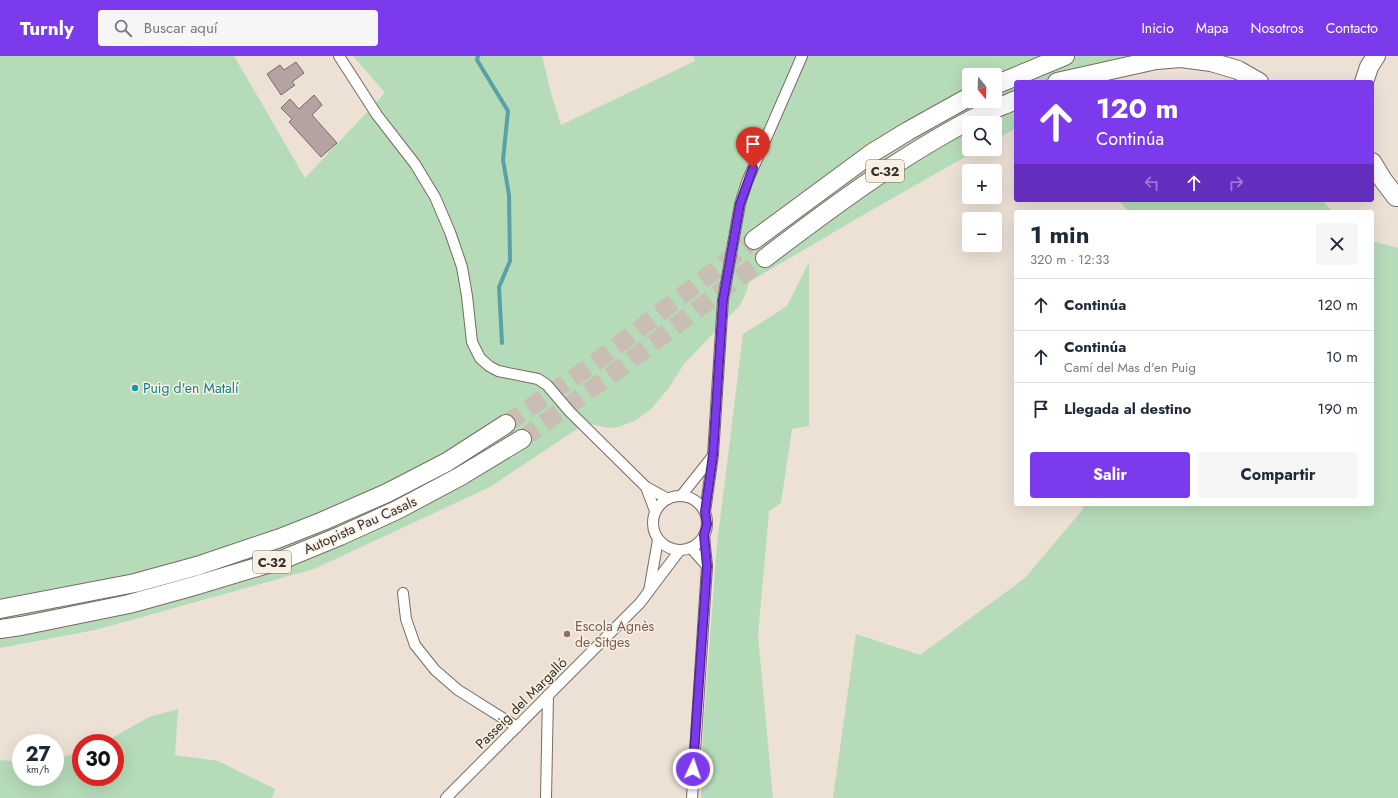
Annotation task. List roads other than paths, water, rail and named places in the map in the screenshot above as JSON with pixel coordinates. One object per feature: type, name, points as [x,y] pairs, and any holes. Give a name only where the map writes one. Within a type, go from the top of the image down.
[{"type":"highway","points":[[1002,80],[1026,62],[1040,56]]},
{"type":"highway","points":[[1002,82],[1065,56]]},
{"type":"highway","points":[[1062,80],[1125,56]]},
{"type":"highway","points":[[1365,80],[1369,67],[1376,56]]},
{"type":"highway","points":[[1066,80],[1156,60],[1181,58],[1217,64],[1238,70],[1256,80]]},
{"type":"highway","name":"C-32","points":[[754,240],[872,153],[962,101]]},
{"type":"highway","name":"C-32","points":[[765,258],[841,200],[918,150],[975,118],[1014,101]]},
{"type":"highway","points":[[1374,165],[1396,197],[1380,191],[1374,186]]},
{"type":"highway","name":"Autopista Pau Casals","points":[[0,609],[134,583],[197,566],[280,538],[323,522],[387,493],[447,462],[506,424]]},
{"type":"highway","name":"Autopista Pau Casals","points":[[0,629],[129,604],[284,559],[398,510],[459,477],[522,439]]},
{"type":"street","points":[[339,56],[377,115],[415,164],[435,197],[450,232],[462,267],[472,342],[480,358],[488,366],[498,371],[538,379],[547,384],[555,396],[646,487],[668,499]]},
{"type":"street","points":[[692,798],[707,566],[704,535],[707,524],[705,512],[713,455],[723,300],[740,204],[747,182],[802,56]]},
{"type":"street","points":[[681,496],[713,455]]},
{"type":"street","points":[[646,487],[655,511]]},
{"type":"street","points":[[648,593],[658,540],[653,527],[655,511],[662,502],[681,496],[689,497],[695,501],[705,512]]},
{"type":"street","points":[[658,540],[669,548],[680,550],[691,548],[697,544],[704,535]]},
{"type":"street","points":[[691,548],[707,566]]},
{"type":"street","name":"Passeig del Margalló","points":[[446,798],[648,593],[680,550]]},
{"type":"street","points":[[403,593],[406,619],[415,645],[435,670],[458,690],[517,727]]},
{"type":"street","points":[[546,798],[548,695]]},
{"type":"waterway","points":[[478,56],[477,60],[508,111],[503,160],[509,195],[510,261],[499,287],[502,343]]},
{"type":"tunnel","points":[[506,424],[596,362],[754,240]]},
{"type":"tunnel","points":[[522,439],[611,375],[765,258]]},
{"type":"place","name":"Puig d'en Matalí","points":[[135,388]]},
{"type":"place","name":"Escola Agnès de Sitges","points":[[567,634]]}]
